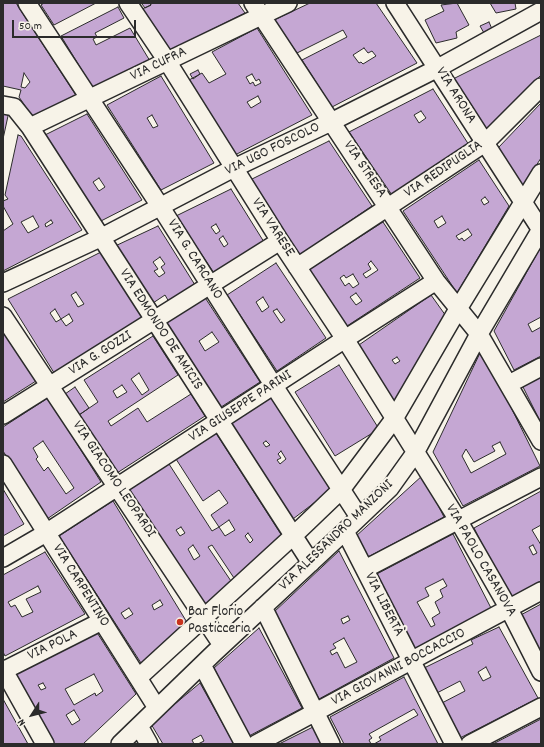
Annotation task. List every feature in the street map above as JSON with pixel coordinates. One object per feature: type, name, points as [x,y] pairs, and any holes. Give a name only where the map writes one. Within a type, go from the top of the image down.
[{"type":"street","name":"VIA G. CARCANO","points":[[27,3],[160,206],[359,517]]},
{"type":"street","name":"VIA VARESE","points":[[128,3],[280,241],[345,339],[415,453]]},
{"type":"street","name":"VIA CUFRA","points":[[30,127],[167,62],[257,9],[288,3]]},
{"type":"street","name":"VIA ARONA","points":[[395,3],[541,230]]},
{"type":"street","name":"VIA STRESA","points":[[257,9],[436,281],[479,334],[541,441]]},
{"type":"street","name":"VIA UGO FOSCOLO","points":[[3,283],[100,238],[234,168],[331,122],[438,68],[541,11]]},
{"type":"street","name":"VIA REDIPUGLIA","points":[[297,267],[485,143],[541,87]]},
{"type":"street","name":"VIA EDMONDO DE AMICIS","points":[[3,105],[14,107],[30,127],[100,238],[311,563]]},
{"type":"street","name":"VIA ALESSANDRO MANZONI","points":[[138,678],[341,490],[394,419],[458,309],[541,173]]},
{"type":"street","name":"VIA ALESSANDRO MANZONI","points":[[120,744],[222,645],[390,488],[415,453],[479,334],[541,230]]},
{"type":"street","name":"VIA G. GOZZI","points":[[3,415],[280,241]]},
{"type":"street","name":"VIA GIUSEPPE PARINI","points":[[3,558],[46,533],[436,281]]},
{"type":"street","name":"VIA GIACOMO LEOPARDI","points":[[3,316],[222,645]]},
{"type":"street","points":[[509,384],[541,368]]},
{"type":"street","name":"VIA PAOLO CASANOVA","points":[[415,453],[458,520],[509,609],[541,672]]},
{"type":"street","name":"VIA CARPENTINO","points":[[3,464],[157,708]]},
{"type":"street","points":[[365,569],[541,477]]},
{"type":"street","name":"VIA LIBERTÀ","points":[[345,531],[454,744]]},
{"type":"street","name":"VIA GIOVANNI BOCCACCIO","points":[[256,744],[541,592]]},
{"type":"street","points":[[263,607],[331,744]]},
{"type":"street","name":"VIA POLA","points":[[3,670],[102,621]]},
{"type":"street","points":[[202,665],[244,744]]},
{"type":"street","points":[[3,670],[45,744]]},
{"type":"street","points":[[470,744],[541,707]]},
{"type":"street","points":[[139,726],[148,744]]},
{"type":"building","points":[[3,3],[16,3],[77,97],[33,118],[19,97],[21,90],[3,86]],"holes":[[[24,73],[30,82],[25,88],[21,87]]]},
{"type":"building","points":[[44,3],[96,3],[54,25],[41,5]]},
{"type":"building","points":[[150,3],[151,5],[145,8],[142,4]]},
{"type":"building","points":[[150,3],[238,3],[245,13],[169,51],[142,9],[151,5]]},
{"type":"building","points":[[310,3],[376,3],[417,63],[332,107],[302,60],[347,37],[343,30],[297,53],[274,20]],"holes":[[[364,48],[368,53],[372,51],[376,56],[363,64],[361,62],[359,63],[353,55]]]},
{"type":"building","points":[[457,3],[469,25],[456,32],[457,38],[436,43],[425,20],[444,11],[441,5]]},
{"type":"building","points":[[490,3],[515,3],[516,9],[496,13]]},
{"type":"building","points":[[118,7],[124,18],[95,33],[97,37],[93,39],[96,45],[130,28],[150,61],[94,90],[61,36]]},
{"type":"building","points":[[489,22],[492,29],[484,33],[480,26]]},
{"type":"building","points":[[257,28],[312,115],[235,155],[189,80],[202,73],[209,83],[226,74],[212,52]],"holes":[[[252,74],[256,81],[259,79],[261,83],[255,86],[253,82],[250,84],[246,77]],[[258,96],[261,102],[251,108],[247,102]]]},
{"type":"building","points":[[541,35],[541,75],[486,132],[453,79]]},
{"type":"building","points":[[198,70],[200,74],[193,79],[190,74]]},
{"type":"building","points":[[161,76],[214,163],[161,190],[107,105]],"holes":[[[152,115],[158,126],[153,128],[147,118]]]},
{"type":"building","points":[[433,89],[469,145],[392,195],[349,132]],"holes":[[[421,111],[426,118],[419,123],[414,115]]]},
{"type":"building","points":[[541,103],[541,158],[523,186],[498,148]]},
{"type":"building","points":[[3,110],[8,116],[3,139]]},
{"type":"building","points":[[87,114],[142,200],[99,222],[43,136]],"holes":[[[99,178],[105,187],[99,191],[93,182]]]},
{"type":"building","points":[[18,135],[21,136],[82,230],[3,271],[3,231],[13,224],[3,206],[3,201],[8,199],[5,195]],"holes":[[[33,216],[39,227],[28,233],[21,222]],[[51,220],[53,223],[46,227],[45,224]]]},
{"type":"building","points":[[329,141],[372,206],[298,256],[250,180]]},
{"type":"building","points":[[479,160],[509,206],[457,293],[403,211]],"holes":[[[485,197],[489,202],[484,205],[481,200]],[[442,216],[446,223],[438,228],[434,221]],[[468,229],[472,235],[464,241],[462,238],[459,240],[456,236]]]},
{"type":"building","points":[[231,189],[264,242],[214,273],[176,216]],"holes":[[[216,224],[220,231],[216,234],[211,227]],[[223,236],[228,244],[224,247],[219,239]]]},
{"type":"building","points":[[383,222],[420,278],[344,328],[307,271]],"holes":[[[371,261],[378,270],[366,278],[363,274],[371,269],[368,264]],[[353,274],[359,284],[353,288],[349,283],[345,286],[340,278],[344,275],[346,278]],[[356,293],[362,301],[356,305],[350,297]]]},
{"type":"building","points":[[158,226],[195,285],[169,302],[165,295],[153,303],[113,247]],"holes":[[[160,257],[165,264],[161,267],[165,273],[159,277],[154,271],[158,269],[153,262]]]},
{"type":"building","points":[[541,249],[541,317],[528,324],[532,332],[541,327],[541,356],[514,370],[494,331],[539,250]]},
{"type":"building","points":[[103,251],[146,319],[56,376],[8,299]],"holes":[[[76,292],[84,304],[78,307],[71,295]],[[55,309],[61,319],[56,322],[50,313]],[[69,314],[73,321],[66,326],[61,319]]]},
{"type":"building","points":[[276,263],[326,338],[277,371],[227,295]],"holes":[[[263,297],[269,307],[262,312],[256,302]],[[277,309],[285,320],[281,323],[273,311]]]},
{"type":"building","points":[[431,295],[446,316],[392,406],[356,347]],"holes":[[[397,357],[400,361],[395,364],[392,360]]]},
{"type":"building","points":[[204,296],[260,382],[218,409],[163,323]],"holes":[[[212,332],[219,342],[205,351],[199,341]]]},
{"type":"building","points":[[3,331],[36,381],[3,402]]},
{"type":"building","points":[[153,336],[178,375],[108,421],[111,426],[138,408],[147,422],[191,394],[205,416],[117,473],[79,415],[98,402],[84,380]],"holes":[[[139,373],[149,390],[142,395],[131,379]],[[122,385],[127,392],[117,398],[113,391]]]},
{"type":"building","points":[[480,353],[492,369],[540,466],[463,506],[433,452]],"holes":[[[500,442],[506,454],[471,473],[462,456],[466,449],[474,462],[495,451],[492,446]]]},
{"type":"building","points":[[339,365],[379,429],[335,456],[295,392]]},
{"type":"building","points":[[541,376],[541,423],[522,385]]},
{"type":"building","points":[[75,387],[89,408],[79,415],[65,394]]},
{"type":"building","points":[[269,393],[331,490],[289,522],[227,423]],"holes":[[[266,441],[270,445],[266,447],[263,443]],[[281,451],[286,459],[280,464],[277,460],[281,458],[278,454]]]},
{"type":"building","points":[[48,398],[101,482],[47,519],[3,451],[3,427]],"holes":[[[43,441],[74,488],[66,494],[48,467],[44,471],[36,459],[38,457],[33,448]]]},
{"type":"building","points":[[216,433],[284,539],[236,581],[212,545],[208,547],[233,584],[204,609],[127,490],[169,464],[212,531],[219,527],[211,515],[228,503],[219,490],[203,501],[176,459]],"holes":[[[229,520],[235,530],[225,536],[219,527]],[[181,527],[185,533],[180,536],[176,530]],[[248,533],[253,540],[250,543],[245,536]],[[193,545],[200,556],[194,560],[188,549]]]},
{"type":"building","points":[[423,475],[444,517],[366,558],[355,537]]},
{"type":"building","points":[[3,489],[24,524],[3,536]]},
{"type":"building","points":[[541,491],[541,525],[532,530],[541,545],[541,581],[509,598],[474,528]],"holes":[[[533,545],[537,553],[533,555],[529,547]]]},
{"type":"building","points":[[113,501],[188,624],[141,663],[59,536]],"holes":[[[160,600],[163,605],[154,610],[152,605]],[[129,608],[133,614],[125,619],[121,613]]]},
{"type":"building","points":[[453,534],[491,608],[412,650],[373,576]],"holes":[[[443,579],[447,586],[440,590],[443,597],[435,602],[440,613],[432,618],[435,625],[431,627],[417,602],[429,596],[425,588]]]},
{"type":"building","points":[[339,551],[394,658],[319,699],[274,612]],"holes":[[[348,616],[350,620],[343,624],[341,619]],[[344,638],[357,662],[345,668],[337,652],[332,655],[330,651],[336,648],[333,644]]]},
{"type":"building","points":[[45,552],[85,614],[5,656],[3,652],[3,575]],"holes":[[[38,586],[41,592],[26,599],[33,612],[22,617],[15,605],[11,607],[8,602]]]},
{"type":"building","points":[[541,604],[541,659],[519,616]]},
{"type":"building","points":[[499,627],[538,698],[458,739],[440,704],[465,691],[460,681],[435,694],[422,669],[473,644],[471,640]],"holes":[[[486,667],[491,677],[483,681],[478,672]]]},
{"type":"building","points":[[259,628],[302,708],[249,736],[214,668]]},
{"type":"building","points":[[96,631],[136,694],[83,744],[53,744],[14,674]],"holes":[[[94,674],[103,691],[96,696],[95,693],[74,705],[65,689]],[[43,683],[46,688],[41,690],[38,685]],[[74,710],[80,720],[72,725],[66,715]]]},
{"type":"building","points":[[404,677],[438,744],[374,744],[381,740],[379,737],[418,715],[414,709],[369,734],[372,738],[369,740],[371,744],[344,744],[330,717]]},
{"type":"building","points":[[200,683],[234,744],[198,744],[204,741],[201,735],[192,740],[194,744],[163,744],[151,724]]},
{"type":"building","points":[[3,699],[28,744],[3,744]]},
{"type":"building","points":[[541,719],[541,744],[493,744]]},
{"type":"building","points":[[313,727],[321,744],[279,744]]},
{"type":"place","name":"Bar Florio Pasticceria","points":[[180,622]]}]
